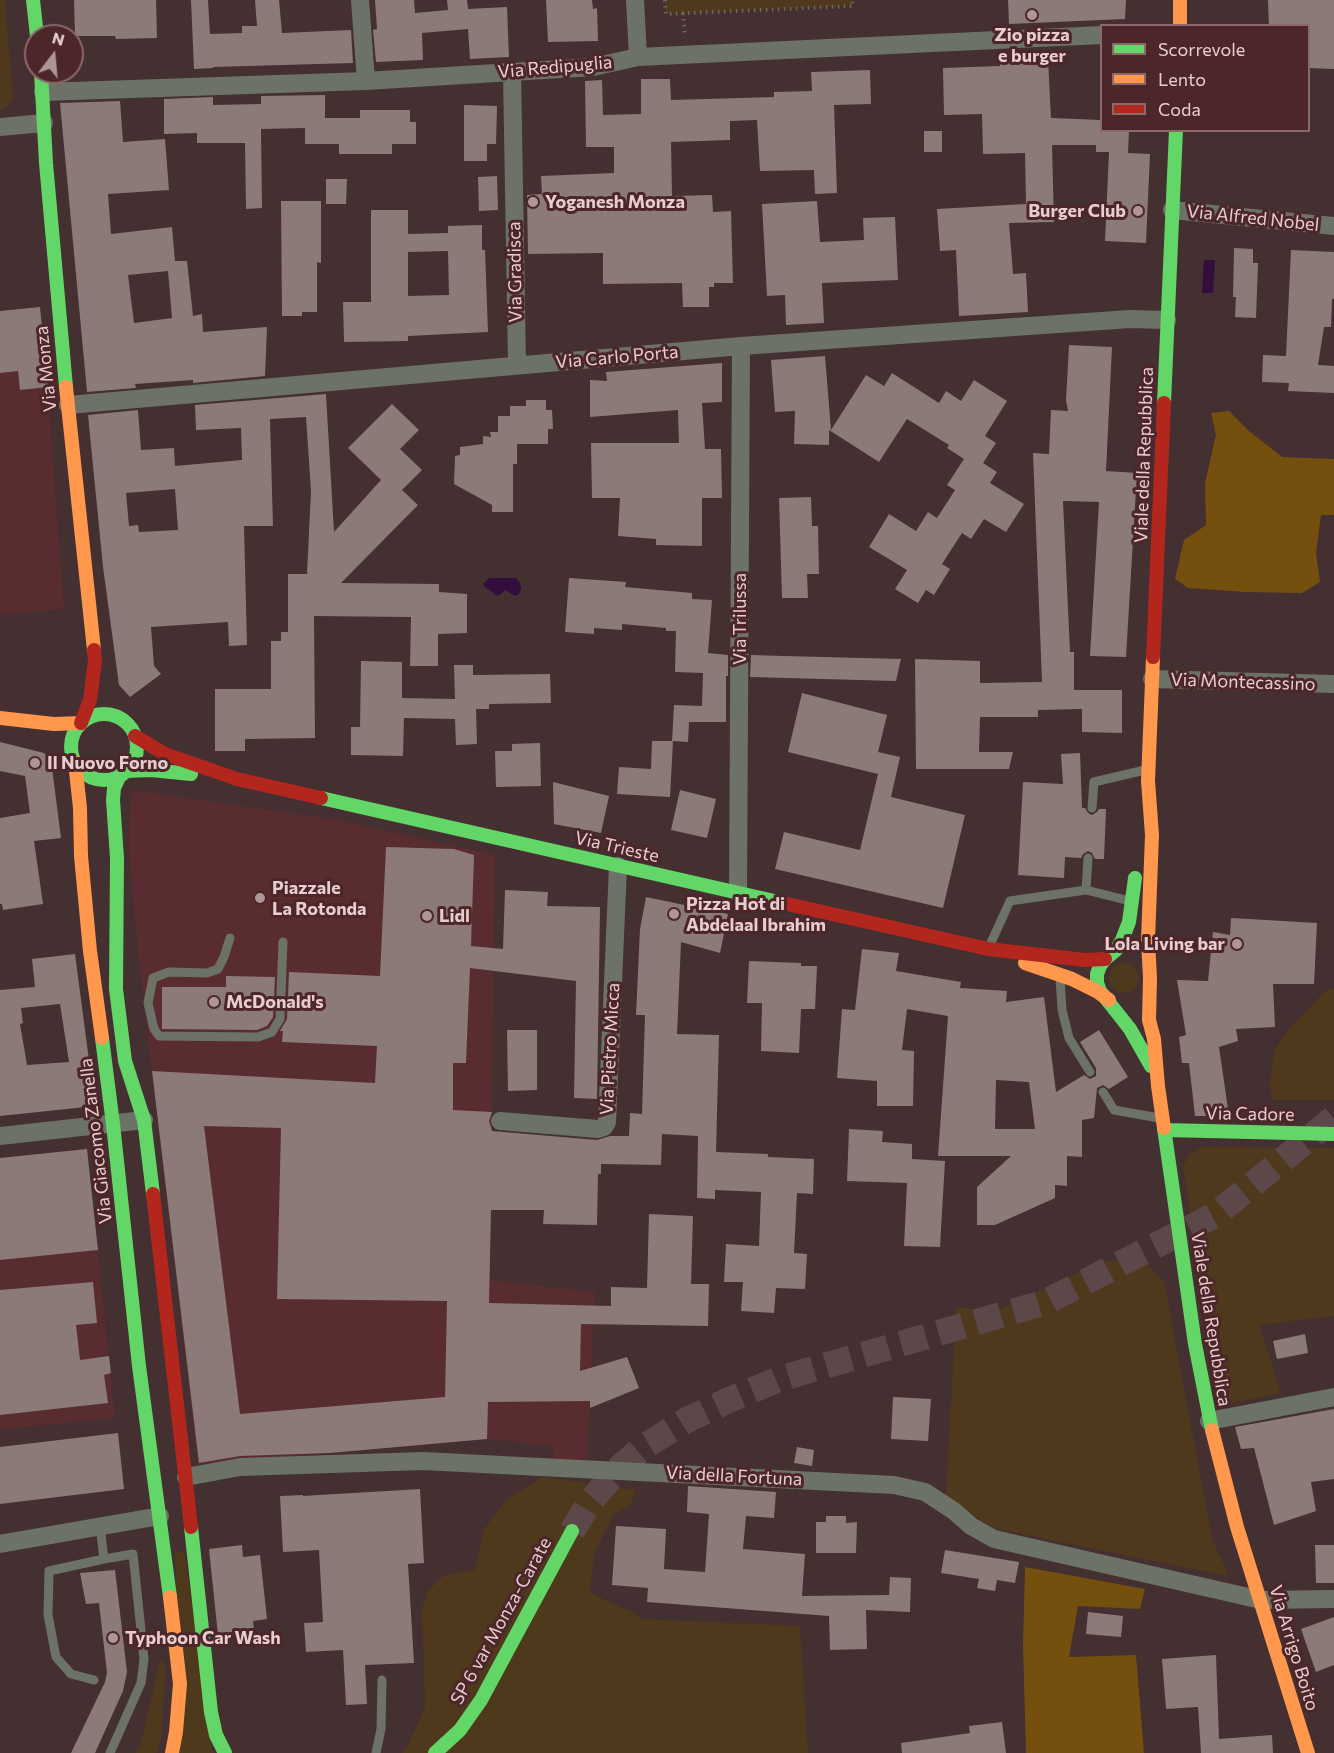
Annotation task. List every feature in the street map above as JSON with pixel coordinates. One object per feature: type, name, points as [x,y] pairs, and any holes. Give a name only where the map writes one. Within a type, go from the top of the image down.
[{"type":"street","points":[[33,0],[36,24]]},
{"type":"street","points":[[360,0],[366,81]]},
{"type":"street","points":[[635,0],[638,57]]},
{"type":"street","points":[[1180,0],[1180,24]]},
{"type":"street","name":"Via Redipuglia","points":[[43,92],[366,81],[593,67],[638,57],[1100,35]]},
{"type":"street","name":"Via Gradisca","points":[[512,72],[517,365]]},
{"type":"street","name":"Via Monza","points":[[42,84],[46,163],[68,405],[95,661],[90,700],[81,723]]},
{"type":"street","points":[[0,128],[44,123]]},
{"type":"street","name":"Viale della Repubblica","points":[[1176,132],[1148,775],[1152,835],[1148,940],[1149,1020],[1154,1039],[1163,1124],[1195,1344],[1224,1484],[1245,1553]]},
{"type":"street","name":"Via Alfred Nobel","points":[[1172,210],[1334,226]]},
{"type":"street","name":"Via Carlo Porta","points":[[68,405],[741,346],[1130,319],[1167,320]]},
{"type":"street","name":"Via Trilussa","points":[[738,892],[741,346]]},
{"type":"street","name":"Via Monza","points":[[95,661],[106,682]]},
{"type":"street","name":"Via Montecassino","points":[[1152,679],[1334,684]]},
{"type":"street","points":[[115,704],[122,720]]},
{"type":"street","points":[[73,759],[72,736],[81,723],[91,716],[103,714],[115,716],[129,725],[135,736],[135,755],[114,788],[113,800],[117,858],[116,988],[125,1061],[144,1120],[211,1712],[216,1735],[225,1753]]},
{"type":"street","points":[[0,718],[54,724],[81,723]]},
{"type":"street","points":[[0,729],[19,734]]},
{"type":"street","name":"Via Trieste","points":[[135,736],[165,754],[237,779]]},
{"type":"street","points":[[57,747],[73,759],[84,773],[94,778],[106,779],[123,773]]},
{"type":"street","name":"Via Giacomo Zanella","points":[[73,759],[80,808],[81,856],[90,951],[113,1124],[139,1366],[180,1684],[172,1753]]},
{"type":"street","name":"Via Trieste","points":[[123,773],[139,769],[161,770],[237,779],[1003,952],[1085,960],[1108,956]]},
{"type":"street","name":"Viale della Repubblica","points":[[1138,834],[1148,775]]},
{"type":"street","name":"Via Pietro Micca","points":[[500,1121],[598,1129],[604,1127],[607,1122],[618,866]]},
{"type":"street","name":"Viale della Repubblica","points":[[1135,869],[1131,913],[1122,940],[1100,966],[1097,983],[1100,991],[1120,1013],[1138,1041],[1150,1063],[1158,1086]]},
{"type":"street","name":"Via Trieste","points":[[988,949],[1060,975],[1091,988],[1106,998]]},
{"type":"street","points":[[1108,956],[1120,951],[1134,953],[1144,961],[1149,969]]},
{"type":"street","points":[[1106,998],[1122,1005],[1134,1002],[1149,987]]},
{"type":"street","points":[[0,1136],[144,1120]]},
{"type":"street","name":"Via Cadore","points":[[1163,1124],[1334,1134]]},
{"type":"street","points":[[1209,1420],[1334,1397]]},
{"type":"street","name":"Via della Fortuna","points":[[186,1477],[240,1467],[423,1461],[894,1485],[925,1492],[954,1511],[971,1526],[994,1539],[1261,1600],[1334,1599]]},
{"type":"street","points":[[0,1544],[160,1516]]},
{"type":"street","name":"SP 6 var Monza-Carate","points":[[435,1753],[460,1730],[481,1700],[572,1531]]},
{"type":"street","name":"Via Arrigo Boito","points":[[1245,1553],[1308,1753]]},
{"type":"lane","points":[[1092,808],[1094,782],[1148,775]]},
{"type":"lane","points":[[1086,890],[1088,858]]},
{"type":"lane","points":[[988,949],[1010,901],[1086,890],[1133,902]]},
{"type":"lane","points":[[230,938],[219,969],[207,973],[169,972],[153,978],[148,1003],[154,1029],[159,1036],[258,1038],[272,1032],[280,1019],[283,942]]},
{"type":"lane","points":[[1060,975],[1062,1010],[1069,1038],[1090,1072]]},
{"type":"lane","points":[[1103,1092],[1113,1110],[1163,1124]]},
{"type":"lane","points":[[100,1526],[104,1559]]},
{"type":"lane","points":[[94,1680],[71,1674],[56,1657],[48,1615],[49,1571],[133,1554],[144,1659],[141,1683],[110,1753]]},
{"type":"lane","points":[[376,1753],[381,1729],[382,1680]]},
{"type":"path","points":[[665,0],[666,14],[853,6],[852,0]]},
{"type":"shaded area","points":[[0,0],[5,0],[13,98],[6,108],[0,110]]},
{"type":"shaded area","points":[[665,0],[852,0],[853,6],[666,14]]},
{"type":"shaded area","points":[[1204,260],[1215,260],[1213,293],[1202,293]]},
{"type":"shaded area","points":[[46,368],[64,609],[0,614],[0,373]]},
{"type":"shaded area","points":[[1229,411],[1249,431],[1282,457],[1334,459],[1334,515],[1321,515],[1316,553],[1320,582],[1302,593],[1188,588],[1175,579],[1184,540],[1206,525],[1205,483],[1216,435],[1211,413]]},
{"type":"shaded area","points":[[489,578],[516,578],[520,583],[519,594],[515,596],[505,590],[497,596],[483,584]]},
{"type":"shaded area","points":[[132,790],[338,820],[495,855],[490,1280],[595,1292],[587,1461],[553,1460],[553,1446],[487,1439],[198,1465],[138,953],[129,850]]},
{"type":"shaded area","points":[[1124,963],[1135,967],[1139,978],[1135,989],[1124,993],[1113,989],[1109,978],[1113,967]]},
{"type":"shaded area","points":[[1334,988],[1334,1100],[1272,1100],[1270,1082],[1274,1051],[1288,1030],[1324,992]]},
{"type":"shaded area","points":[[1204,1147],[1334,1148],[1334,1316],[1259,1325],[1281,1393],[1219,1406],[1183,1166],[1190,1153]]},
{"type":"shaded area","points":[[87,1149],[115,1418],[0,1429],[0,1158]]},
{"type":"shaded area","points":[[1143,1260],[1164,1281],[1212,1538],[1229,1576],[992,1528],[946,1496],[956,1307],[996,1311],[1103,1261]]},
{"type":"shaded area","points":[[543,1477],[636,1490],[630,1505],[614,1514],[594,1554],[590,1593],[632,1612],[641,1619],[800,1626],[808,1753],[402,1753],[425,1707],[422,1607],[429,1590],[443,1576],[475,1570],[484,1529],[507,1499]]},
{"type":"shaded area","points":[[184,1551],[213,1753],[180,1753],[175,1553]]},
{"type":"shaded area","points":[[1025,1567],[1145,1589],[1140,1609],[1078,1606],[1069,1657],[1136,1655],[1144,1753],[1026,1753],[1023,1646]]},
{"type":"shaded area","points":[[160,1661],[166,1664],[161,1741],[156,1753],[135,1753],[140,1746]]},
{"type":"building","points":[[74,0],[156,0],[157,38],[116,39],[115,36],[84,36],[84,24],[75,24]]},
{"type":"building","points":[[191,0],[208,0],[210,34],[242,33],[242,26],[257,26],[255,0],[279,0],[282,33],[351,30],[353,63],[194,69]]},
{"type":"building","points":[[375,0],[414,0],[415,13],[448,10],[447,0],[467,0],[468,9],[507,7],[509,57],[470,59],[468,29],[422,33],[423,60],[376,62],[373,30],[377,29]]},
{"type":"building","points":[[546,0],[592,0],[593,9],[597,8],[598,41],[548,42]]},
{"type":"building","points":[[1008,0],[1126,0],[1125,19],[1009,24]]},
{"type":"building","points":[[1268,0],[1334,0],[1334,69],[1310,68],[1310,24],[1269,24]]},
{"type":"building","points":[[1048,60],[1051,118],[1100,120],[1100,132],[1129,132],[1128,153],[1150,154],[1146,243],[1105,241],[1109,152],[1096,152],[1096,145],[1052,145],[1054,222],[1009,223],[1013,274],[1026,273],[1028,312],[959,316],[956,250],[940,251],[937,209],[1026,204],[1025,153],[983,154],[982,114],[944,115],[943,68],[1000,66],[1000,63]]},
{"type":"building","points":[[870,70],[871,104],[834,105],[837,193],[815,194],[814,170],[760,171],[757,120],[730,121],[730,140],[671,142],[672,196],[712,195],[713,212],[731,211],[733,283],[714,283],[714,287],[709,287],[709,307],[683,307],[682,283],[603,284],[603,253],[528,254],[527,195],[542,194],[541,176],[614,173],[614,147],[586,147],[585,81],[602,80],[603,115],[641,114],[641,79],[670,79],[671,100],[774,97],[774,92],[812,91],[811,72]]},
{"type":"building","points":[[325,95],[325,118],[360,118],[360,110],[410,110],[410,122],[416,122],[416,144],[392,144],[392,154],[339,154],[339,144],[305,144],[305,128],[261,129],[262,208],[246,209],[245,143],[197,143],[197,133],[164,134],[164,99],[213,97],[213,105],[261,104],[261,96]]},
{"type":"building","points":[[120,101],[123,142],[165,139],[169,190],[108,194],[111,234],[172,227],[175,261],[187,261],[193,316],[202,314],[203,332],[267,327],[265,376],[193,383],[193,380],[135,384],[136,388],[87,392],[60,103]],"holes":[[[168,271],[172,318],[134,323],[128,275]]]},
{"type":"building","points":[[464,105],[497,106],[496,144],[487,144],[487,161],[464,161]]},
{"type":"building","points":[[924,131],[942,131],[942,152],[924,152]]},
{"type":"building","points":[[497,176],[498,210],[479,211],[478,177]]},
{"type":"building","points":[[326,179],[347,179],[346,204],[326,204]]},
{"type":"building","points":[[281,201],[321,201],[321,263],[317,262],[317,312],[302,312],[302,316],[282,316]]},
{"type":"building","points":[[817,201],[820,242],[864,240],[863,218],[895,217],[898,280],[822,283],[824,323],[786,325],[785,295],[767,296],[762,204]]},
{"type":"building","points":[[371,210],[408,210],[408,234],[448,233],[448,226],[482,225],[488,332],[408,336],[408,341],[344,342],[343,302],[371,302]],"holes":[[[448,251],[449,295],[408,296],[408,252]]]},
{"type":"building","points":[[1234,248],[1253,249],[1253,263],[1258,263],[1256,318],[1235,317]]},
{"type":"building","points":[[1291,250],[1334,252],[1334,299],[1332,299],[1331,327],[1324,327],[1318,365],[1334,366],[1334,393],[1288,391],[1289,383],[1262,382],[1263,355],[1286,356]]},
{"type":"building","points":[[40,307],[48,387],[20,390],[18,371],[0,373],[0,311]]},
{"type":"building","points":[[1069,345],[1112,347],[1106,471],[1137,473],[1126,657],[1090,656],[1099,502],[1063,501],[1070,652],[1074,652],[1074,690],[1122,690],[1122,733],[1082,732],[1082,709],[1038,710],[1038,717],[980,717],[979,752],[1013,752],[1009,769],[916,769],[915,659],[980,661],[980,683],[1042,682],[1033,453],[1049,454],[1051,410],[1068,411],[1066,400]]},
{"type":"building","points":[[825,356],[831,430],[866,375],[884,386],[892,373],[939,403],[946,391],[961,401],[974,380],[1007,401],[985,436],[996,443],[983,463],[997,472],[990,483],[1024,504],[1006,532],[984,519],[971,539],[962,533],[942,564],[950,569],[934,595],[926,590],[918,603],[895,589],[907,570],[869,547],[889,514],[916,531],[928,512],[937,518],[955,490],[947,485],[964,459],[947,448],[949,445],[907,419],[879,462],[829,430],[829,445],[794,444],[795,411],[775,412],[771,360]]},
{"type":"building","points":[[722,363],[722,402],[702,403],[705,449],[721,449],[722,498],[702,498],[702,546],[656,545],[656,539],[618,536],[620,498],[592,498],[591,443],[679,443],[678,410],[590,417],[590,380],[607,381],[606,372]]},
{"type":"building","points":[[326,394],[334,532],[381,480],[348,448],[392,404],[419,430],[400,449],[422,470],[402,490],[418,505],[341,583],[439,584],[439,592],[467,594],[467,633],[438,634],[438,666],[410,666],[411,617],[314,616],[315,738],[245,739],[245,751],[215,751],[215,689],[271,689],[271,641],[281,641],[281,632],[288,632],[288,574],[307,574],[311,491],[306,417],[270,419],[273,526],[244,526],[247,645],[229,646],[228,622],[151,627],[154,666],[161,674],[130,697],[119,685],[103,567],[88,415],[138,410],[141,450],[174,448],[175,466],[242,460],[241,428],[196,430],[195,405]],"holes":[[[175,489],[178,530],[139,532],[138,525],[129,526],[126,493]]]},
{"type":"building","points":[[526,400],[546,400],[546,410],[552,410],[553,429],[548,429],[548,444],[517,444],[517,464],[513,464],[513,512],[492,512],[492,505],[454,484],[455,456],[460,455],[460,447],[483,444],[483,436],[491,437],[490,432],[498,432],[498,416],[510,416],[510,406],[526,406]]},
{"type":"building","points":[[811,497],[812,526],[818,526],[819,574],[807,574],[808,598],[782,598],[779,498]]},
{"type":"building","points":[[569,578],[626,582],[625,587],[692,593],[692,599],[712,600],[708,653],[728,655],[726,722],[689,722],[688,742],[673,741],[670,797],[617,794],[619,767],[651,769],[652,741],[672,741],[674,705],[702,706],[703,673],[675,672],[676,631],[666,631],[666,628],[622,624],[622,630],[594,628],[594,634],[565,632]]},
{"type":"building","points":[[751,655],[901,659],[896,681],[750,677]]},
{"type":"building","points":[[361,661],[402,662],[402,698],[455,699],[454,665],[473,665],[473,675],[550,674],[551,703],[489,704],[489,709],[476,709],[477,744],[456,745],[455,719],[404,718],[403,756],[351,755],[351,727],[360,727]]},
{"type":"building","points":[[802,693],[887,715],[878,752],[900,757],[891,797],[965,815],[943,908],[775,869],[784,832],[860,850],[878,774],[788,752]]},
{"type":"building","points":[[0,742],[44,753],[51,760],[61,838],[34,841],[43,904],[3,910],[0,904],[0,818],[30,813],[25,776],[0,771]]},
{"type":"building","points":[[540,743],[541,786],[496,787],[495,751],[512,751],[512,744]]},
{"type":"building","points":[[1080,753],[1082,808],[1092,815],[1099,809],[1106,809],[1104,859],[1095,859],[1088,851],[1081,858],[1065,857],[1064,878],[1018,875],[1023,782],[1063,784],[1061,754]]},
{"type":"building","points":[[553,782],[609,796],[601,833],[554,824]]},
{"type":"building","points":[[680,790],[716,799],[707,838],[671,830]]},
{"type":"building","points":[[386,847],[454,849],[474,855],[471,946],[503,949],[505,890],[548,892],[547,906],[600,907],[597,1099],[574,1098],[576,981],[470,968],[466,1063],[453,1063],[453,1110],[492,1112],[489,1121],[492,1131],[597,1140],[610,1136],[629,1136],[630,1113],[642,1114],[645,1015],[636,1015],[640,929],[646,897],[728,914],[720,953],[681,942],[677,1034],[719,1035],[716,1152],[814,1159],[813,1194],[797,1193],[794,1253],[807,1254],[805,1289],[776,1288],[774,1313],[741,1311],[743,1282],[724,1282],[726,1244],[759,1246],[761,1192],[715,1190],[715,1199],[697,1198],[698,1136],[662,1134],[661,1165],[601,1164],[601,1174],[598,1174],[597,1225],[543,1224],[544,1210],[491,1210],[489,1303],[611,1306],[611,1287],[647,1288],[649,1214],[693,1216],[691,1284],[709,1284],[708,1326],[581,1324],[580,1371],[627,1357],[639,1388],[590,1408],[590,1401],[488,1402],[487,1439],[330,1453],[240,1456],[199,1463],[152,1071],[375,1083],[377,1046],[282,1042],[283,1031],[280,1031],[287,1019],[289,972],[380,976]],"holes":[[[204,1126],[281,1128],[277,1299],[447,1301],[445,1397],[240,1414]]]},
{"type":"building","points":[[1231,918],[1317,923],[1314,984],[1273,984],[1275,1027],[1236,1029],[1238,1041],[1219,1047],[1229,1116],[1195,1116],[1189,1063],[1182,1063],[1179,1037],[1186,1035],[1177,980],[1208,981],[1213,932],[1230,935]]},
{"type":"building","points":[[862,949],[899,953],[896,971],[961,982],[960,988],[1007,991],[1006,1002],[1044,997],[1056,1092],[1084,1075],[1090,1079],[1096,1076],[1096,1068],[1080,1042],[1099,1030],[1128,1077],[1109,1089],[1103,1085],[1097,1088],[1094,1118],[1082,1120],[1082,1157],[1067,1156],[1067,1186],[1055,1185],[1055,1198],[995,1225],[977,1225],[977,1187],[1011,1156],[938,1156],[948,1016],[907,1009],[902,1050],[914,1051],[913,1106],[877,1106],[877,1081],[837,1078],[842,1009],[855,1010]],"holes":[[[996,1080],[1029,1082],[1035,1129],[995,1129]]]},
{"type":"building","points":[[75,954],[95,1106],[0,1116],[0,990],[35,987],[32,959]],"holes":[[[60,1004],[69,1062],[27,1065],[20,1024],[23,1023],[21,1008]]]},
{"type":"building","points":[[749,961],[801,963],[801,966],[817,966],[815,1009],[801,1009],[799,1053],[761,1051],[762,1003],[747,1003]]},
{"type":"building","name":"McDonald's","points":[[226,976],[275,977],[273,1017],[267,1026],[257,1030],[162,1029],[162,987],[226,987]]},
{"type":"building","points":[[507,1030],[537,1030],[537,1090],[508,1091]]},
{"type":"building","points":[[849,1129],[883,1131],[882,1142],[912,1144],[912,1159],[945,1161],[940,1247],[904,1246],[907,1183],[847,1181]]},
{"type":"building","points":[[87,1149],[98,1250],[0,1260],[0,1158]]},
{"type":"building","points":[[93,1282],[97,1323],[76,1325],[80,1360],[109,1356],[111,1373],[104,1375],[108,1403],[0,1415],[0,1290]]},
{"type":"building","points":[[1305,1334],[1308,1353],[1277,1359],[1273,1341]]},
{"type":"building","points":[[893,1397],[931,1399],[928,1441],[891,1439]]},
{"type":"building","points":[[1334,1409],[1334,1479],[1311,1482],[1316,1511],[1274,1525],[1254,1448],[1241,1449],[1235,1427]]},
{"type":"building","points":[[118,1433],[124,1489],[0,1504],[0,1447]]},
{"type":"building","points":[[797,1447],[814,1450],[812,1466],[794,1463]]},
{"type":"building","points":[[688,1486],[776,1492],[774,1518],[746,1516],[743,1549],[805,1554],[802,1596],[889,1595],[890,1577],[911,1578],[910,1612],[866,1610],[867,1649],[830,1650],[829,1616],[647,1602],[648,1588],[612,1585],[616,1526],[666,1529],[664,1569],[705,1572],[709,1514],[687,1512]]},
{"type":"building","points":[[420,1489],[424,1563],[408,1564],[414,1663],[365,1665],[367,1704],[346,1705],[343,1650],[306,1652],[304,1623],[323,1622],[319,1550],[283,1552],[280,1496]]},
{"type":"building","points":[[826,1516],[846,1516],[846,1523],[857,1522],[856,1553],[816,1553],[816,1522],[826,1522]]},
{"type":"building","points":[[242,1545],[243,1557],[260,1555],[267,1619],[253,1621],[254,1631],[218,1635],[209,1549]]},
{"type":"building","points":[[1315,1545],[1334,1545],[1334,1583],[1316,1583]]},
{"type":"building","points":[[945,1550],[1019,1562],[1015,1583],[997,1580],[995,1591],[977,1588],[979,1579],[941,1573]]},
{"type":"building","name":"Typhoon Car Wash","points":[[115,1570],[127,1672],[123,1691],[95,1753],[71,1753],[105,1682],[107,1673],[99,1603],[86,1604],[80,1573]]},
{"type":"building","points":[[1088,1612],[1123,1616],[1121,1637],[1086,1634]]},
{"type":"building","points":[[1334,1617],[1334,1665],[1316,1672],[1301,1629]]},
{"type":"building","points":[[1216,1655],[1219,1739],[1272,1735],[1273,1753],[1201,1753],[1198,1707],[1166,1709],[1162,1659]]},
{"type":"building","points":[[1002,1722],[1006,1753],[902,1753],[901,1743],[970,1733],[969,1726]]},
{"type":"tunnel","points":[[572,1531],[590,1502],[620,1467],[645,1446],[687,1420],[779,1379],[1046,1302],[1215,1215],[1334,1118]]},
{"type":"traffic: fast","points":[[33,0],[36,24]]},
{"type":"traffic: fast","points":[[42,84],[46,163],[66,387]]},
{"type":"traffic: fast","points":[[1164,403],[1176,132]]},
{"type":"traffic: fast","points":[[104,714],[117,717],[127,724],[134,734],[137,747],[134,760],[127,770],[117,777],[104,780],[91,777],[81,770],[74,760],[71,747],[74,734],[81,724],[91,717],[104,714]]},
{"type":"traffic: fast","points":[[126,771],[151,770],[191,774]]},
{"type":"traffic: fast","points":[[120,775],[114,788],[113,800],[117,858],[116,989],[125,1061],[144,1120],[153,1194]]},
{"type":"traffic: fast","points":[[321,798],[783,903]]},
{"type":"traffic: fast","points":[[1135,878],[1129,922],[1116,950],[1100,966],[1097,983],[1100,991],[1130,1029],[1151,1066]]},
{"type":"traffic: fast","points":[[102,1038],[139,1366],[170,1597]]},
{"type":"traffic: fast","points":[[1164,1128],[1195,1344],[1212,1430]]},
{"type":"traffic: fast","points":[[1164,1130],[1334,1134]]},
{"type":"traffic: fast","points":[[191,1527],[211,1712],[216,1735],[225,1753]]},
{"type":"traffic: fast","points":[[435,1753],[460,1730],[481,1700],[572,1531]]},
{"type":"traffic: slow","points":[[1180,0],[1180,24]]},
{"type":"traffic: slow","points":[[66,387],[94,650]]},
{"type":"traffic: slow","points":[[1153,657],[1148,781],[1152,835],[1148,940],[1149,1020],[1154,1039],[1164,1128]]},
{"type":"traffic: slow","points":[[0,718],[54,724],[81,723]]},
{"type":"traffic: slow","points":[[75,762],[90,951],[102,1038]]},
{"type":"traffic: slow","points":[[1025,963],[1072,979],[1109,1000]]},
{"type":"traffic: slow","points":[[1212,1430],[1237,1527],[1308,1753]]},
{"type":"traffic: slow","points":[[170,1597],[180,1684],[172,1753]]},
{"type":"traffic: jam","points":[[1153,657],[1164,403]]},
{"type":"traffic: jam","points":[[81,723],[90,700],[95,661],[94,650]]},
{"type":"traffic: jam","points":[[135,736],[165,754],[237,779],[321,798]]},
{"type":"traffic: jam","points":[[783,903],[988,949],[1085,960],[1105,959]]},
{"type":"traffic: jam","points":[[153,1194],[191,1527]]},
{"type":"place","name":"Zio pizza e burger","points":[[1032,15]]},
{"type":"place","name":"Yoganesh Monza","points":[[533,202]]},
{"type":"place","name":"Burger Club","points":[[1138,211]]},
{"type":"place","name":"Il Nuovo Forno","points":[[35,763]]},
{"type":"place","name":"Piazzale La Rotonda","points":[[260,898]]},
{"type":"place","name":"Pizza Hot di Abdelaal Ibrahim","points":[[674,914]]},
{"type":"place","name":"Lidl","points":[[427,916]]},
{"type":"place","name":"Lola Living bar","points":[[1237,944]]},
{"type":"place","name":"McDonald's","points":[[214,1002]]},
{"type":"place","name":"Typhoon Car Wash","points":[[113,1638]]}]
